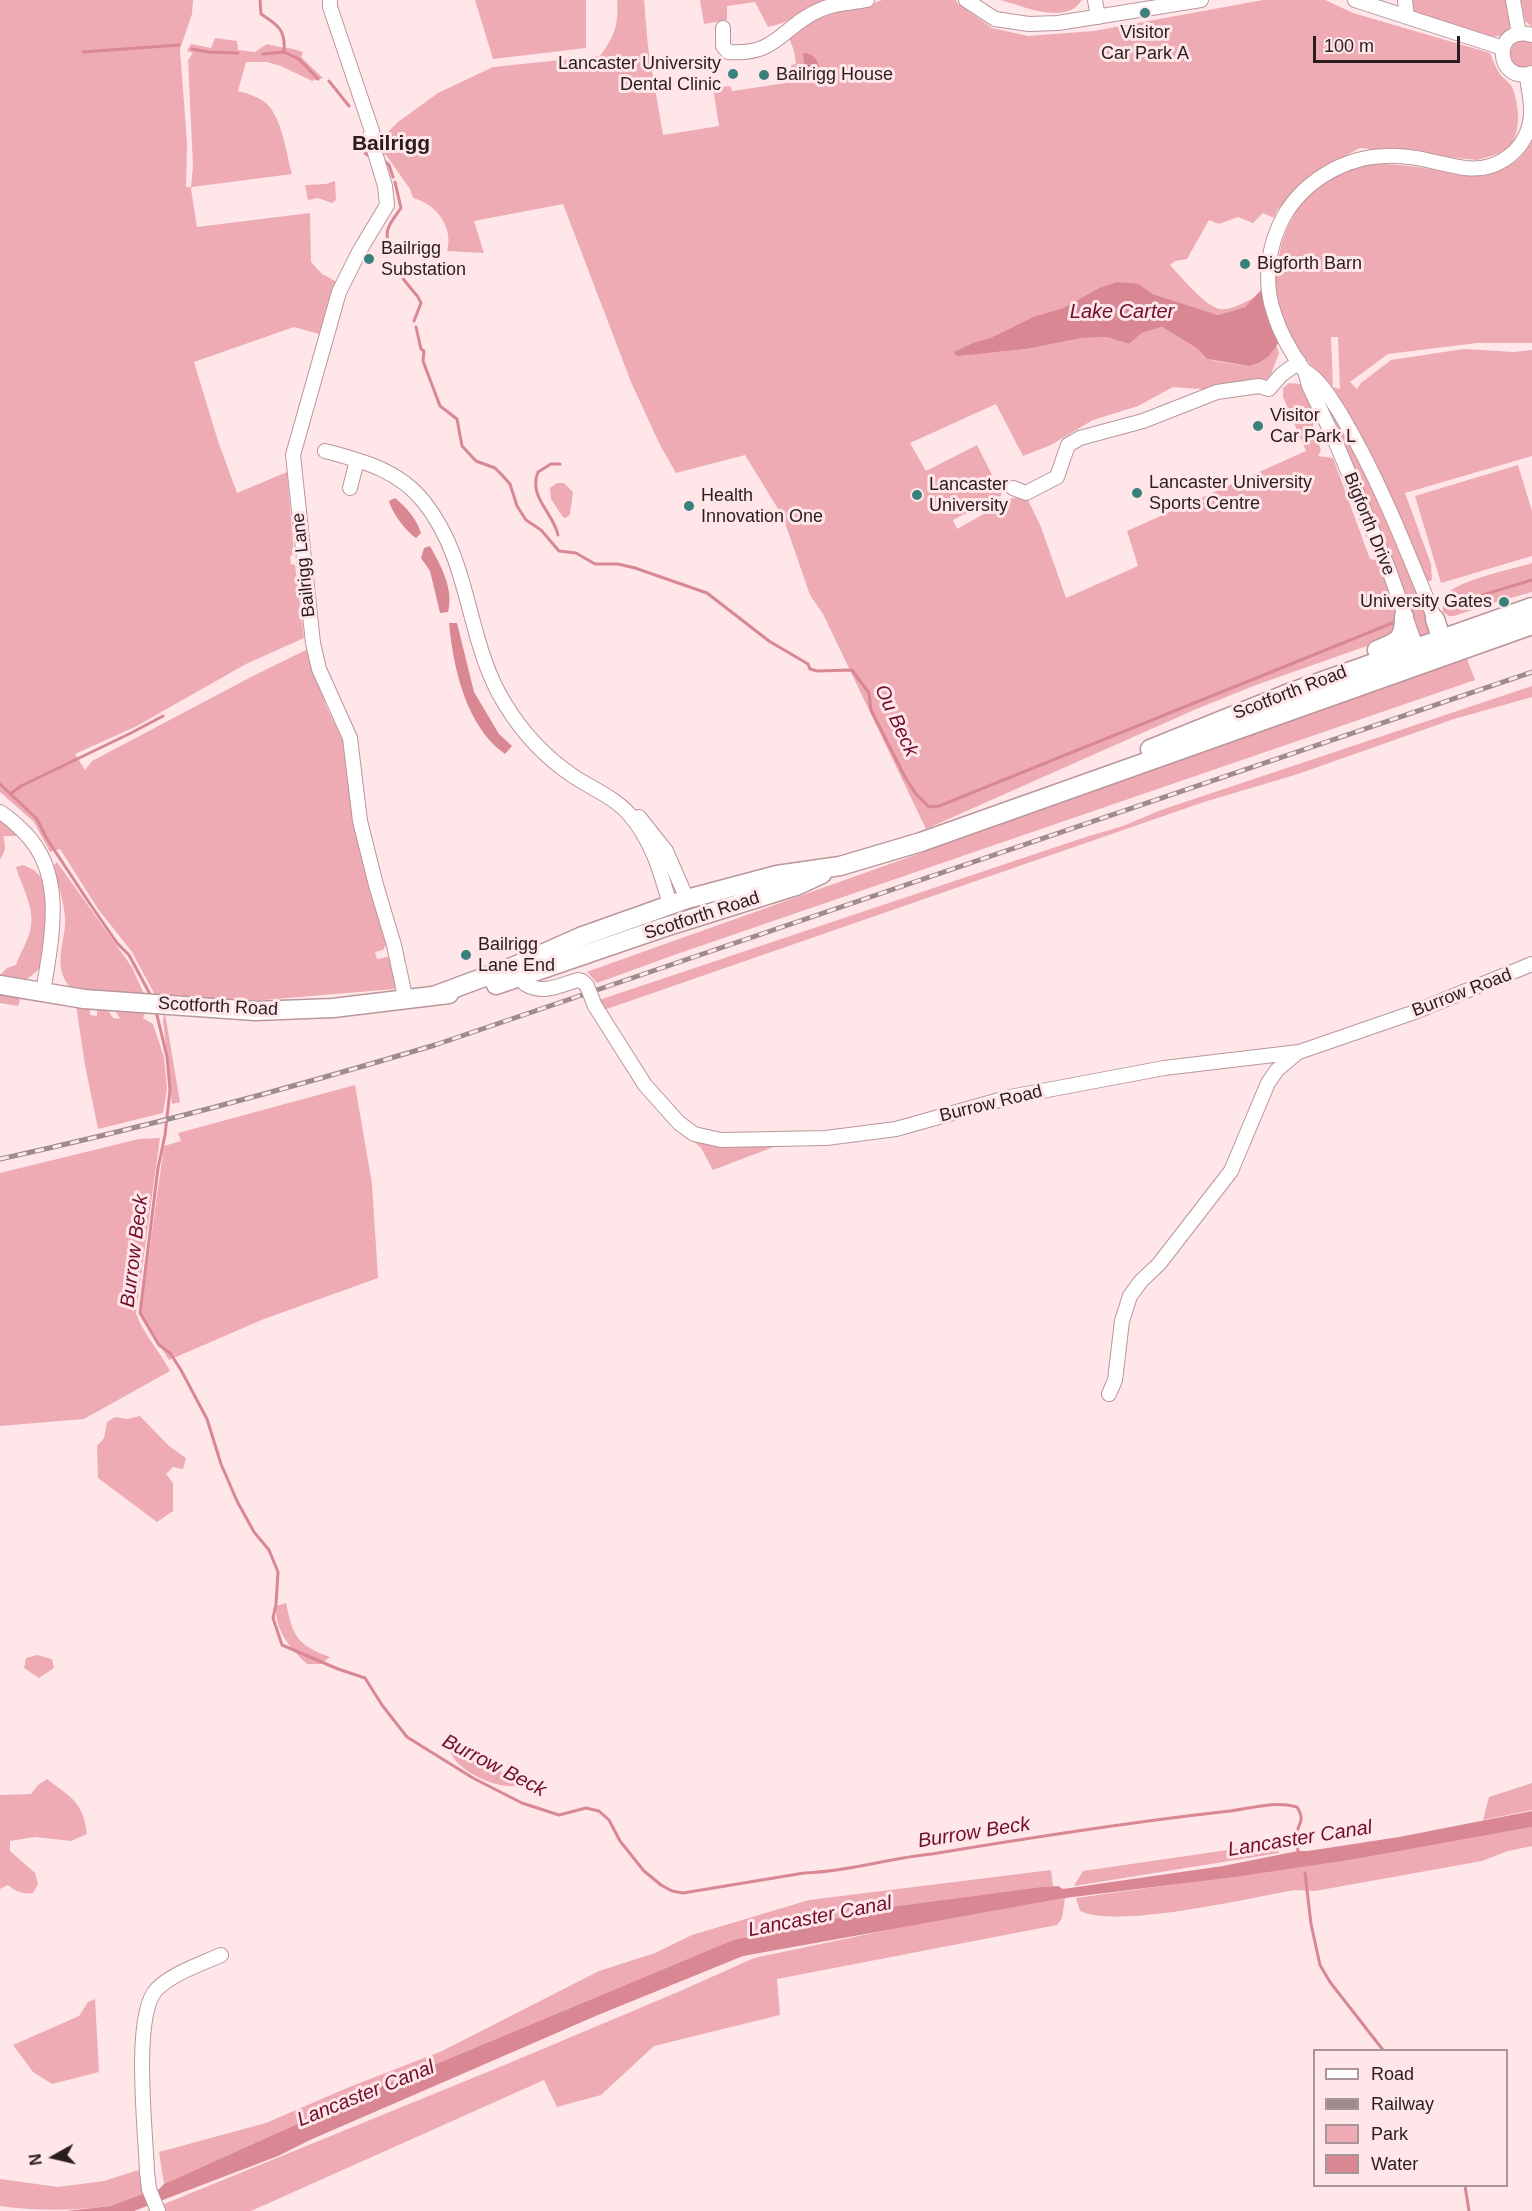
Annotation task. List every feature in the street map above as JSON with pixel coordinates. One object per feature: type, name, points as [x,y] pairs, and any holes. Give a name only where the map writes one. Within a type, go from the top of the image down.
[{"type":"main road","name":"Scotforth Road","points":[[1054,795],[1126,759],[1253,707],[1532,607]]},
{"type":"main road","points":[[1126,759],[1164,735],[1245,700],[1396,643],[1402,634],[1404,616]]},
{"type":"main road","points":[[1416,647],[1433,659],[1449,635],[1435,619]]},
{"type":"main road","name":"Scotforth Road","points":[[682,909],[796,886],[840,866],[921,842],[1532,625]]},
{"type":"main road","name":"Scotforth Road","points":[[0,986],[113,1001],[273,1011],[333,1008],[467,993],[519,971],[777,875],[840,866]]},
{"type":"street","name":"Bailrigg Lane","points":[[330,0],[330,7],[372,131],[370,136],[385,186],[387,205],[360,250],[339,292],[293,455],[313,643],[319,669],[350,738],[363,831],[394,945],[406,1001]]},
{"type":"street","points":[[723,28],[723,46],[728,51],[752,52],[771,46],[800,21],[821,9],[867,0]]},
{"type":"street","points":[[966,0],[995,19],[1029,24],[1058,23],[1201,0]]},
{"type":"street","points":[[1095,0],[1098,17]]},
{"type":"street","points":[[1355,0],[1503,48]]},
{"type":"street","points":[[1405,0],[1407,17]]},
{"type":"street","points":[[1513,0],[1526,35],[1509,38],[1502,54],[1507,66],[1515,73],[1529,74]]},
{"type":"street","name":"Bigforth Drive","points":[[1435,619],[1386,501],[1341,414],[1317,380],[1302,366],[1286,342],[1274,312],[1268,274],[1270,257],[1278,230],[1294,203],[1330,172],[1368,158],[1397,156],[1468,168],[1492,165],[1520,148],[1532,111],[1529,74]]},
{"type":"street","points":[[1013,488],[1026,493],[1057,477],[1068,445],[1080,438],[1143,421],[1217,392],[1259,386],[1269,389],[1281,375],[1302,366]]},
{"type":"street","name":"Bigforth Drive","points":[[1302,366],[1372,528],[1416,647]]},
{"type":"street","points":[[325,451],[383,469],[416,493],[431,512],[458,565],[487,667],[501,698],[545,755],[629,814],[645,838],[682,909]]},
{"type":"street","points":[[350,488],[357,460]]},
{"type":"street","points":[[0,812],[10,818],[33,841],[45,862],[51,884],[53,912],[51,945],[43,993]]},
{"type":"street","name":"Burrow Road","points":[[519,971],[525,984],[538,989],[550,989],[578,980],[582,981],[587,986],[595,1006],[645,1085],[670,1114],[694,1134],[721,1140],[852,1136],[896,1129],[1010,1097],[1157,1069],[1299,1052],[1412,1013],[1532,964]]},
{"type":"street","points":[[1109,1394],[1115,1380],[1122,1321],[1130,1296],[1141,1281],[1160,1263],[1231,1171],[1268,1083],[1278,1070],[1299,1052]]},
{"type":"street","points":[[1259,1058],[1268,1083]]},
{"type":"street","points":[[157,2208],[149,2189],[145,2124],[144,2025],[148,2004],[156,1990],[183,1972],[221,1955]]},
{"type":"green space","points":[[0,0],[193,0],[192,14],[180,49],[187,143],[186,187],[191,187],[193,166],[188,60],[193,53],[187,51],[191,44],[211,48],[215,38],[237,41],[238,50],[255,52],[267,44],[294,49],[303,52],[301,57],[323,78],[312,81],[281,66],[267,62],[246,62],[238,91],[262,100],[273,112],[281,129],[292,174],[192,187],[191,189],[197,227],[310,213],[311,262],[322,274],[337,282],[319,334],[294,327],[194,362],[218,441],[237,493],[287,472],[294,554],[290,556],[291,564],[295,565],[304,638],[246,664],[135,727],[75,754],[85,770],[92,761],[308,649],[326,706],[344,743],[354,824],[388,942],[383,950],[375,952],[377,959],[387,957],[395,961],[398,984],[395,989],[252,1001],[155,995],[132,952],[98,909],[60,849],[50,852],[34,822],[0,792]]},
{"type":"green space","points":[[475,0],[586,0],[586,48],[493,59]]},
{"type":"green space","points":[[617,0],[644,0],[648,47],[663,135],[719,126],[713,88],[730,86],[732,91],[793,82],[791,65],[796,64],[787,32],[821,9],[866,6],[882,0],[956,0],[958,4],[992,28],[1028,36],[1094,31],[1263,0],[1325,0],[1353,13],[1490,53],[1501,76],[1512,87],[1517,107],[1515,137],[1502,152],[1477,160],[1360,148],[1315,172],[1277,210],[1274,218],[1263,213],[1253,223],[1238,217],[1219,224],[1209,220],[1187,259],[1175,261],[1170,265],[1193,290],[1214,307],[1229,309],[1257,296],[1245,307],[1218,315],[1153,294],[1139,284],[1099,288],[1063,308],[1035,316],[990,338],[975,342],[998,352],[1027,349],[1082,338],[1106,337],[1129,344],[1142,333],[1162,327],[1198,349],[1207,359],[1220,362],[1249,366],[1269,356],[1276,344],[1279,353],[1267,379],[1211,390],[1173,387],[1138,406],[1093,420],[1051,445],[1023,456],[996,404],[910,443],[926,471],[977,445],[1002,495],[953,520],[957,529],[1012,498],[1027,498],[1041,527],[1066,598],[1138,566],[1127,531],[1306,451],[1283,397],[1283,388],[1289,383],[1301,384],[1314,416],[1313,428],[1321,450],[1318,456],[1333,458],[1370,559],[1376,560],[1389,592],[1396,618],[1392,634],[1384,640],[1256,685],[1194,710],[926,829],[823,614],[810,595],[783,517],[745,455],[676,473],[660,445],[631,382],[563,204],[474,221],[484,253],[447,251],[448,233],[441,218],[429,205],[413,198],[410,189],[386,155],[381,154],[379,147],[382,138],[398,122],[438,93],[493,67],[600,56],[614,30]]},
{"type":"green space","points":[[700,0],[836,0],[768,27],[755,2],[727,6],[727,20],[704,24]]},
{"type":"green space","points":[[1000,0],[1082,0],[1075,8],[1055,13]]},
{"type":"green space","points":[[1412,0],[1508,0],[1510,26],[1504,34],[1488,37],[1414,14]]},
{"type":"green space","points":[[1521,0],[1532,0],[1532,27],[1525,21]]},
{"type":"green space","points":[[1518,40],[1527,40],[1532,43],[1532,65],[1529,67],[1522,68],[1512,64],[1510,50]]},
{"type":"green space","points":[[1532,138],[1532,343],[1477,343],[1388,354],[1350,382],[1357,389],[1361,383],[1391,360],[1464,349],[1514,352],[1532,350],[1532,456],[1405,493],[1431,564],[1432,580],[1426,582],[1370,458],[1339,397],[1328,381],[1293,343],[1279,308],[1275,281],[1276,268],[1287,229],[1301,205],[1313,191],[1338,176],[1370,165],[1390,164],[1483,173],[1504,168],[1520,157]],"holes":[[[1331,337],[1338,337],[1340,389],[1333,387]]]},
{"type":"green space","points":[[335,181],[336,200],[332,203],[318,198],[308,200],[305,185]]},
{"type":"green space","points":[[1337,418],[1381,504],[1431,625],[1431,634],[1421,637],[1418,634],[1332,420]]},
{"type":"green space","points":[[1518,465],[1532,511],[1532,556],[1441,583],[1415,496]]},
{"type":"green space","points":[[557,483],[564,483],[573,492],[570,514],[566,518],[551,499],[550,488]]},
{"type":"green space","points":[[1532,563],[1532,592],[1507,599],[1506,596],[1500,598],[1500,601],[1454,616],[1443,612],[1445,598],[1453,589],[1474,580]]},
{"type":"green space","points":[[1466,656],[1475,680],[597,983],[587,972],[1432,671]]},
{"type":"green space","points":[[1532,686],[1532,697],[1454,719],[1298,774],[1204,802],[601,1011],[599,1000],[1123,826],[1161,810]]},
{"type":"green space","points":[[0,820],[20,836],[3,836],[5,848],[0,859]]},
{"type":"green space","points":[[57,862],[132,967],[144,994],[71,988],[65,980],[60,962],[65,916],[54,865]]},
{"type":"green space","points":[[23,865],[40,876],[51,920],[41,966],[27,979],[13,980],[0,975],[7,968],[16,965],[30,931],[30,907],[16,867]]},
{"type":"green space","points":[[0,994],[17,996],[20,1000],[18,1006],[0,1003]]},
{"type":"green space","points":[[76,1005],[90,1007],[90,1015],[97,1016],[97,1008],[107,1009],[113,1018],[120,1019],[114,1008],[146,1011],[143,1018],[153,1024],[164,1057],[167,1089],[163,1113],[98,1129]]},
{"type":"green space","points":[[165,1013],[180,1102],[172,1104],[163,1020]]},
{"type":"green space","points":[[355,1085],[372,1184],[378,1278],[264,1319],[169,1360],[143,1319],[141,1310],[164,1146],[181,1141],[178,1133]]},
{"type":"green space","points":[[689,1137],[720,1146],[776,1146],[713,1170],[701,1148]]},
{"type":"green space","points":[[160,1138],[136,1313],[170,1371],[84,1419],[0,1426],[0,1173],[139,1139]]},
{"type":"green space","points":[[140,1416],[169,1446],[186,1458],[183,1469],[173,1467],[166,1474],[173,1483],[173,1511],[157,1522],[98,1478],[97,1446],[104,1438],[107,1422],[115,1417],[127,1419]]},
{"type":"green space","points":[[286,1603],[291,1624],[298,1638],[303,1644],[330,1657],[321,1664],[307,1664],[285,1638],[278,1623],[276,1606]]},
{"type":"green space","points":[[37,1655],[52,1659],[54,1668],[39,1678],[24,1668],[26,1658]]},
{"type":"green space","points":[[463,1746],[521,1785],[498,1784],[481,1779],[467,1770],[457,1763],[449,1750]]},
{"type":"green space","points":[[47,1779],[79,1807],[87,1834],[71,1841],[35,1837],[10,1841],[10,1851],[35,1873],[38,1884],[33,1893],[19,1892],[8,1885],[0,1889],[0,1795],[31,1794]]},
{"type":"green space","points":[[1532,1783],[1532,1810],[1483,1820],[1489,1797]]},
{"type":"green space","points":[[1532,1827],[1532,1846],[1508,1851],[1482,1861],[1315,1891],[1295,1890],[1184,1910],[1123,1916],[1098,1916],[1080,1911],[1076,1898],[1356,1859]]},
{"type":"green space","points":[[1276,1843],[1279,1853],[1074,1886],[1083,1871]]},
{"type":"green space","points":[[1051,1870],[1053,1886],[890,1907],[733,1940],[357,2097],[164,2184],[159,2152],[266,2123],[442,2051],[599,1971],[655,1953],[692,1935],[809,1900]]},
{"type":"green space","points":[[1065,1898],[1062,1918],[1057,1925],[777,1979],[780,2015],[654,2046],[601,2095],[557,2107],[544,2080],[251,2211],[147,2211],[507,2064],[754,1958],[897,1928]]},
{"type":"green space","points":[[95,1999],[99,2072],[52,2084],[33,2072],[13,2045],[79,2016],[88,2002]]},
{"type":"green space","points":[[145,2168],[145,2193],[114,2205],[54,2210],[0,2206],[0,2179],[58,2187],[104,2181]]},
{"type":"water","points":[[803,53],[815,57],[819,68],[818,76],[806,83]]},
{"type":"water","name":"Lake Carter","points":[[1117,282],[1139,284],[1153,294],[1218,315],[1245,307],[1263,288],[1279,342],[1269,356],[1249,366],[1207,359],[1198,349],[1162,327],[1142,333],[1129,344],[1106,337],[1082,338],[1027,349],[957,356],[954,352],[990,338],[1035,316],[1063,308],[1099,288]]},
{"type":"water","points":[[395,498],[417,523],[421,533],[416,538],[393,511],[389,501]]},
{"type":"water","points":[[430,546],[448,586],[448,612],[440,613],[430,571],[421,558],[424,548]]},
{"type":"water","points":[[449,623],[457,623],[474,692],[499,734],[512,746],[505,754],[480,728],[471,712],[458,677]]},
{"type":"water","name":"Lancaster Canal","points":[[1532,1811],[1532,1827],[1356,1859],[1065,1898],[743,1956],[598,2015],[278,2156],[134,2211],[66,2211],[111,2206],[158,2190],[164,2184],[357,2097],[733,1940],[890,1907],[1042,1887],[1058,1886],[1063,1889],[1223,1866],[1298,1851],[1399,1837]]},
{"type":"waterway","name":"Ou Beck","points":[[260,0],[261,14],[276,25],[282,33],[284,52],[299,59],[318,79]]},
{"type":"waterway","points":[[83,52],[179,45]]},
{"type":"waterway","points":[[192,49],[238,53]]},
{"type":"waterway","points":[[263,54],[284,52]]},
{"type":"waterway","name":"Ou Beck","points":[[329,81],[349,106]]},
{"type":"waterway","name":"Ou Beck","points":[[362,145],[365,153],[370,157]]},
{"type":"waterway","name":"Ou Beck","points":[[382,159],[389,165],[393,177]]},
{"type":"waterway","name":"Ou Beck","points":[[391,249],[387,237],[388,227],[401,208],[395,182]]},
{"type":"waterway","name":"Ou Beck","points":[[398,265],[404,280],[421,303],[414,321]]},
{"type":"waterway","name":"Ou Beck","points":[[416,327],[421,349],[424,351],[423,361],[440,406],[457,419],[462,446],[476,461],[495,468],[502,475],[510,484],[517,506],[526,520],[541,530],[559,551],[576,553],[595,564],[618,564],[635,568],[707,593],[769,641],[808,664],[810,669],[817,671],[852,670],[869,693],[871,710],[905,777],[916,794],[929,807],[939,806],[1395,622]]},
{"type":"waterway","points":[[558,535],[539,497],[536,481],[538,472],[551,464],[560,464]]},
{"type":"waterway","name":"Ou Beck","points":[[1453,604],[1532,580]]},
{"type":"waterway","points":[[10,794],[21,786],[163,716]]},
{"type":"waterway","name":"Burrow Beck","points":[[0,784],[37,819],[47,839],[88,901],[117,943],[129,955],[151,996]]},
{"type":"waterway","name":"Burrow Beck","points":[[156,1011],[167,1057],[170,1090],[140,1313],[159,1345],[170,1353],[181,1370],[207,1419],[221,1464],[237,1501],[254,1532],[269,1550],[278,1572],[273,1618],[282,1645],[365,1678],[382,1705],[407,1737],[473,1778],[522,1803],[559,1815],[586,1808],[599,1811],[609,1820],[620,1841],[644,1871],[661,1885],[672,1891],[683,1893],[1076,1831],[1269,1805],[1297,1807],[1301,1819],[1296,1836],[1298,1851]]},
{"type":"waterway","name":"Burrow Beck","points":[[1305,1873],[1311,1924],[1320,1965],[1330,1982],[1382,2049]]},
{"type":"waterway","name":"Burrow Beck","points":[[1465,2187],[1469,2211]]},
{"type":"railway","points":[[0,1159],[219,1106],[435,1045],[1532,672]]},
{"type":"place","name":"Visitor Car Park A","points":[[1145,13]]},
{"type":"place","name":"Lancaster University Dental Clinic","points":[[733,74]]},
{"type":"place","name":"Bailrigg House","points":[[764,75]]},
{"type":"place","name":"Bailrigg Substation","points":[[369,259]]},
{"type":"place","name":"Bigforth Barn","points":[[1245,264]]},
{"type":"place","name":"Visitor Car Park L","points":[[1258,426]]},
{"type":"place","name":"Lancaster University Sports Centre","points":[[1137,493]]},
{"type":"place","name":"Lancaster University","points":[[917,495]]},
{"type":"place","name":"Health Innovation One","points":[[689,506]]},
{"type":"place","name":"University Gates","points":[[1504,602]]},
{"type":"place","name":"Bailrigg Lane End","points":[[466,955]]},
{"type":"district","name":"Bailrigg","points":[[391,144]]}]
